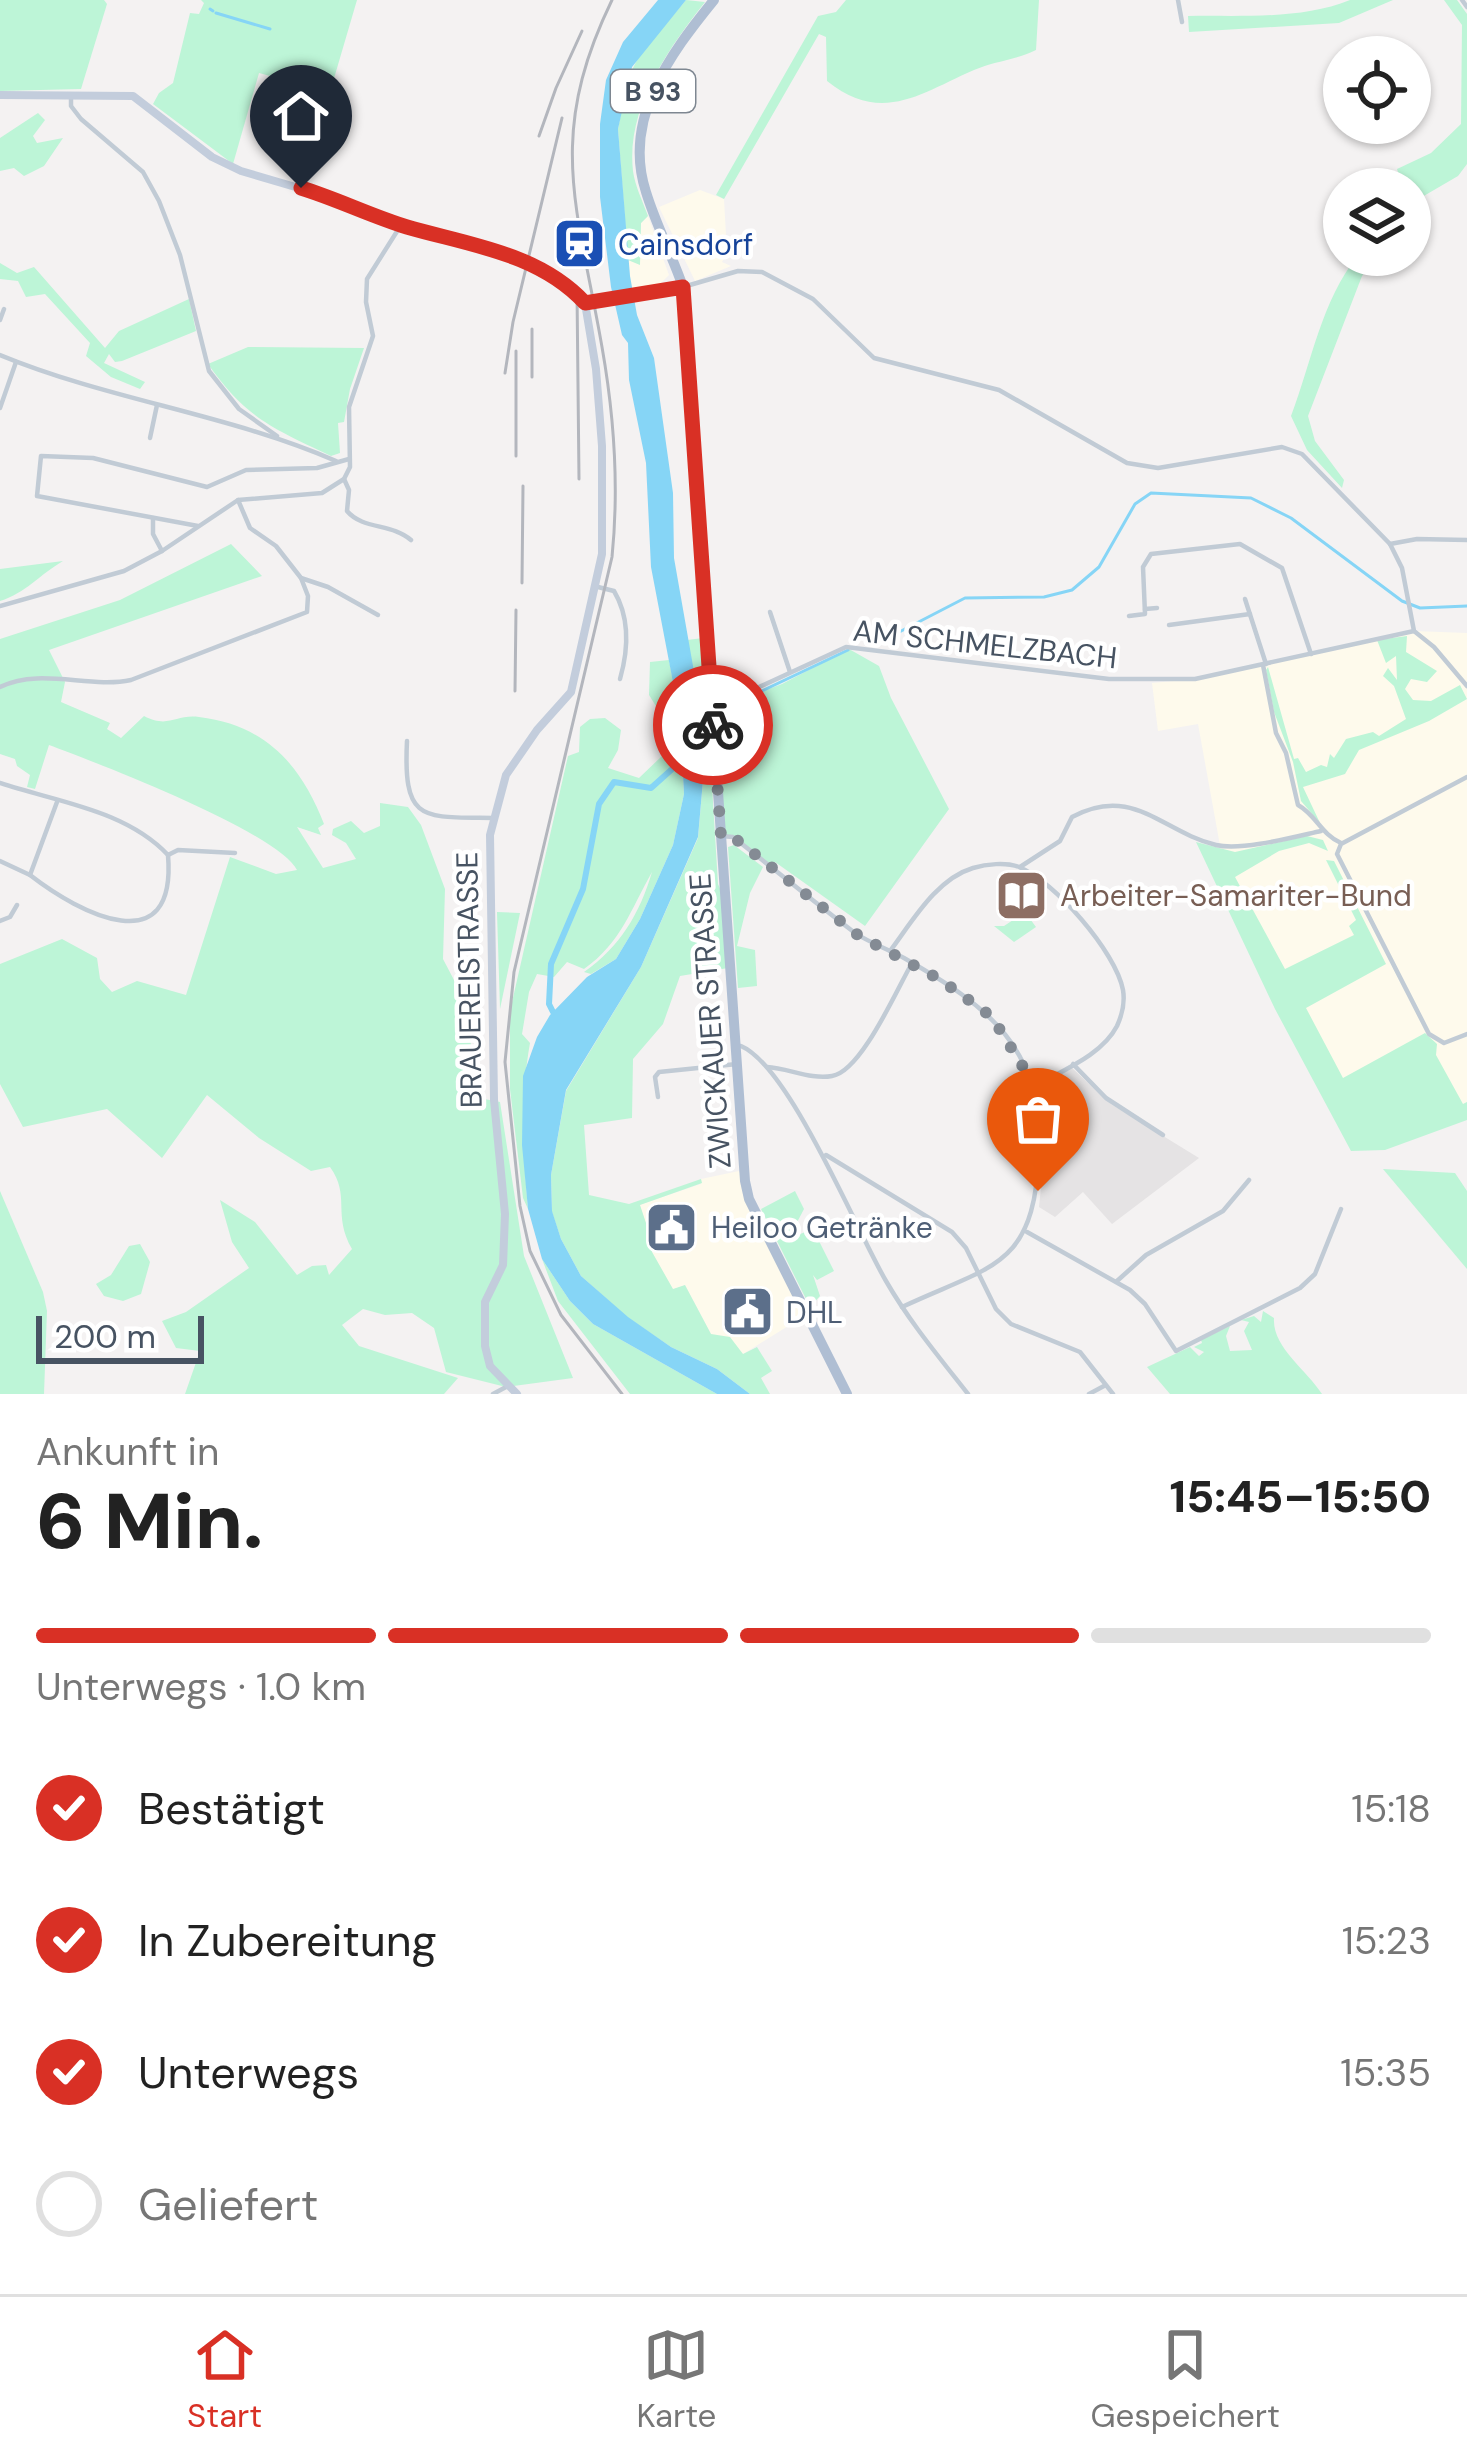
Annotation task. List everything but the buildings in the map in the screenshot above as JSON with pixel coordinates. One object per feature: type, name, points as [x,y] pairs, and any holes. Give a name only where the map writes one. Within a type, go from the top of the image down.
[{"type":"main road","name":"B 93","points":[[714,0],[661,75],[640,133],[644,188],[683,287],[721,836]]},
{"type":"main road","name":"ZWICKAUER STRASSE","points":[[721,836],[749,1199],[847,1394]]},
{"type":"street","points":[[1178,0],[1182,22]]},
{"type":"street","points":[[1462,0],[1467,7]]},
{"type":"street","points":[[71,94],[71,106],[81,119],[143,172],[159,201],[180,255],[209,371],[239,409],[277,436]]},
{"type":"street","points":[[0,95],[133,96],[212,157],[401,225],[502,252],[532,265],[585,303],[683,287],[738,271],[762,272],[813,298],[874,358],[999,390],[1127,464],[1158,467],[1292,449],[1308,458],[1390,544],[1402,568],[1414,631],[1467,686]]},
{"type":"street","points":[[0,606],[107,576],[162,551],[238,500],[322,493],[344,479],[349,460],[349,406],[373,335],[367,279],[401,225]]},
{"type":"street","name":"BRAUEREISTRASSE","points":[[506,1387],[490,1366],[484,1325],[485,1302],[502,1264],[505,1214],[494,1100],[490,859],[493,818],[506,775],[571,692],[602,554],[602,446],[585,303]]},
{"type":"street","points":[[0,320],[4,309]]},
{"type":"street","points":[[0,355],[157,405],[277,436],[336,461]]},
{"type":"street","points":[[0,408],[16,362]]},
{"type":"street","points":[[150,438],[157,405]]},
{"type":"street","points":[[200,526],[38,496],[41,457],[93,458],[207,488],[246,470],[317,468],[349,460]]},
{"type":"street","points":[[344,479],[348,482],[347,511],[356,521],[392,528],[411,540]]},
{"type":"street","points":[[0,686],[50,678],[106,685],[206,653],[307,612],[308,596],[301,578],[276,546],[250,528],[238,500]]},
{"type":"street","points":[[153,518],[153,534],[162,551]]},
{"type":"street","points":[[1390,544],[1467,540]]},
{"type":"street","points":[[1129,616],[1145,614],[1143,567],[1151,554],[1246,546],[1282,568],[1311,654]]},
{"type":"street","points":[[301,578],[378,615]]},
{"type":"street","points":[[595,586],[614,591],[622,604],[627,652],[620,679]]},
{"type":"street","points":[[1245,599],[1298,806],[1341,844]]},
{"type":"street","points":[[1145,609],[1157,608]]},
{"type":"street","points":[[770,611],[790,672]]},
{"type":"street","points":[[1169,625],[1250,614]]},
{"type":"street","name":"AM SCHMELZBACH","points":[[712,701],[744,694],[854,646],[1108,679],[1195,679],[1414,631]]},
{"type":"street","points":[[407,741],[406,785],[418,808],[435,817],[493,818]]},
{"type":"street","points":[[1467,777],[1341,844],[1337,854],[1429,1034],[1444,1042],[1467,1034]]},
{"type":"street","points":[[0,783],[128,825],[154,840],[169,855],[170,889],[146,920],[122,922],[82,909],[0,861]]},
{"type":"street","points":[[30,875],[57,802]]},
{"type":"street","points":[[1020,867],[1060,841],[1072,817],[1101,808],[1130,805],[1218,845],[1321,831]]},
{"type":"street","points":[[721,836],[733,837],[858,935],[964,994],[992,1017],[1035,1086],[1040,1121],[1038,1191],[1027,1232],[1010,1254],[902,1307]]},
{"type":"street","points":[[169,855],[178,850],[235,854]]},
{"type":"street","points":[[890,951],[956,875],[975,867],[1020,867],[1041,879],[1102,948],[1120,980],[1124,1004],[1106,1042],[1035,1086]]},
{"type":"street","points":[[0,922],[17,905]]},
{"type":"street","points":[[766,1067],[825,1077],[847,1070],[912,963]]},
{"type":"street","points":[[735,1043],[754,1051],[766,1067],[821,1152],[902,1307],[968,1394]]},
{"type":"street","points":[[658,1097],[655,1077],[659,1072],[737,1064]]},
{"type":"street","points":[[1072,1064],[1106,1098],[1163,1135]]},
{"type":"street","points":[[821,1152],[952,1232],[966,1248],[996,1309],[1011,1324],[1080,1352],[1113,1394]]},
{"type":"street","points":[[1117,1281],[1146,1255],[1223,1211],[1249,1180]]},
{"type":"street","points":[[1027,1232],[1117,1281],[1145,1304],[1174,1351],[1300,1288],[1315,1274],[1341,1209]]},
{"type":"street","points":[[1089,1394],[1104,1386]]},
{"type":"street","points":[[493,1394],[506,1387],[517,1394]]},
{"type":"shaded area","points":[[700,190],[724,199],[727,253],[722,262],[731,266],[695,281],[659,207]]},
{"type":"shaded area","points":[[648,216],[669,275],[658,286],[632,290],[628,260],[639,264],[641,223]]},
{"type":"shaded area","points":[[1414,631],[1467,633],[1467,1102],[1426,1123],[1370,1132],[1221,851],[1198,724],[1158,731],[1152,683],[1195,679]]},
{"type":"shaded area","points":[[1072,1068],[1111,1104],[1199,1158],[1112,1224],[1083,1192],[1055,1217],[1039,1207],[1047,1130],[1041,1087]]},
{"type":"shaded area","points":[[739,1171],[806,1315],[743,1354],[711,1334],[685,1285],[673,1290],[652,1252],[639,1205],[701,1184],[701,1179]]},
{"type":"green space","points":[[0,0],[104,0],[107,4],[81,89],[0,91]]},
{"type":"green space","points":[[201,0],[357,0],[330,92],[259,73],[233,164],[153,104],[173,83],[190,13],[199,14]]},
{"type":"green space","points":[[686,0],[705,2],[652,80],[636,125],[633,171],[648,216],[641,223],[640,265],[628,260],[618,129],[628,78],[639,56]]},
{"type":"green space","points":[[846,0],[1039,0],[1036,50],[919,95],[884,103],[847,94],[827,81],[826,37],[819,34],[724,199],[716,195],[818,16],[836,12]]},
{"type":"green space","points":[[1350,0],[1393,0],[1339,23],[1189,32],[1188,16],[1291,14]]},
{"type":"green space","points":[[1444,0],[1457,0],[1467,14],[1467,164],[1458,176],[1431,192],[1431,168],[1399,168],[1431,153],[1461,124],[1462,25]]},
{"type":"green space","points":[[38,113],[45,120],[33,136],[37,143],[63,138],[44,166],[24,176],[14,168],[0,171],[0,138]]},
{"type":"green space","points":[[0,263],[17,273],[34,267],[105,348],[119,331],[189,299],[196,331],[122,361],[115,362],[109,354],[104,363],[145,382],[140,389],[111,377],[86,356],[90,343],[45,294],[26,297],[18,281],[0,279]]},
{"type":"green space","points":[[1343,276],[1362,276],[1308,416],[1315,441],[1344,480],[1342,488],[1307,450],[1291,416]]},
{"type":"green space","points":[[248,347],[364,348],[344,422],[338,423],[340,453],[331,456],[262,420],[208,364]]},
{"type":"green space","points":[[231,544],[262,576],[49,650],[65,682],[61,702],[110,723],[107,729],[121,738],[144,716],[160,721],[191,717],[223,721],[262,739],[292,766],[315,803],[324,824],[318,828],[321,835],[297,827],[323,868],[356,859],[346,843],[332,835],[333,829],[351,821],[364,833],[380,826],[380,803],[408,807],[421,825],[445,889],[443,959],[464,999],[479,1098],[500,1102],[524,1256],[573,1378],[506,1387],[446,1372],[434,1328],[412,1313],[385,1315],[363,1309],[342,1325],[359,1346],[458,1378],[444,1394],[185,1394],[200,1351],[176,1348],[162,1321],[186,1312],[249,1268],[232,1242],[220,1200],[255,1222],[297,1275],[312,1266],[326,1265],[329,1275],[352,1249],[343,1226],[336,1177],[330,1167],[311,1171],[259,1138],[207,1095],[162,1158],[107,1109],[23,1127],[0,1084],[0,964],[62,939],[97,958],[100,979],[112,992],[137,981],[186,995],[230,857],[276,874],[297,870],[283,854],[222,818],[49,745],[35,789],[27,787],[30,775],[15,759],[0,754],[0,639],[120,600]]},
{"type":"green space","points":[[63,561],[17,593],[0,601],[0,569]]},
{"type":"green space","points":[[1407,636],[1406,652],[1437,671],[1427,682],[1411,679],[1405,689],[1413,700],[1431,701],[1460,685],[1467,699],[1429,721],[1359,750],[1345,774],[1303,787],[1320,823],[1301,801],[1266,670],[1268,667],[1294,759],[1298,758],[1306,772],[1327,767],[1330,754],[1334,758],[1346,739],[1373,732],[1379,736],[1406,719],[1394,686],[1383,676],[1388,668],[1397,680],[1396,656],[1386,663],[1377,640]]},
{"type":"green space","points":[[703,638],[718,884],[728,968],[680,976],[663,1024],[633,1059],[632,1118],[584,1125],[589,1195],[629,1204],[701,1179],[702,1183],[640,1205],[652,1252],[673,1289],[685,1285],[711,1334],[730,1337],[743,1354],[757,1347],[772,1371],[761,1378],[770,1394],[750,1394],[717,1369],[671,1347],[627,1317],[581,1276],[552,1212],[551,1175],[566,1091],[641,967],[698,838],[704,769],[687,640]]},
{"type":"green space","points":[[849,649],[879,666],[949,809],[865,926],[775,862],[770,869],[733,837],[721,836],[712,710],[782,684]]},
{"type":"green space","points":[[669,660],[680,719],[684,794],[673,845],[616,959],[591,974],[584,972],[608,952],[627,928],[652,872],[624,925],[597,959],[584,969],[567,962],[554,977],[537,974],[529,992],[522,1034],[530,1043],[523,1126],[528,1209],[510,1089],[510,1011],[568,756],[579,752],[580,727],[590,719],[605,718],[621,730],[618,750],[608,768],[639,778],[662,756],[669,727],[649,695],[650,662]]},
{"type":"green space","points":[[1307,836],[1323,840],[1328,851],[1309,843],[1279,851],[1235,877],[1285,969],[1354,935],[1349,926],[1356,920],[1326,860],[1334,861],[1386,964],[1306,1008],[1343,1078],[1425,1033],[1437,1044],[1436,1055],[1463,1104],[1467,1102],[1467,1120],[1385,1150],[1351,1151],[1275,1009],[1196,842],[1235,852]]},
{"type":"green space","points":[[734,845],[763,867],[750,893],[737,946],[755,950],[757,986],[738,988],[728,847]]},
{"type":"green space","points":[[497,912],[520,913],[500,1009]]},
{"type":"green space","points":[[1025,912],[1036,927],[1014,942],[994,926],[1004,926]]},
{"type":"green space","points":[[1383,1169],[1455,1173],[1467,1191],[1467,1269]]},
{"type":"green space","points":[[0,1191],[43,1292],[47,1311],[44,1394],[0,1394]]},
{"type":"green space","points":[[795,1191],[804,1209],[793,1230],[795,1236],[813,1229],[834,1271],[817,1280],[813,1275],[820,1296],[810,1307],[761,1209]]},
{"type":"green space","points":[[140,1244],[150,1262],[141,1294],[123,1301],[104,1296],[96,1284],[111,1275],[129,1246]]},
{"type":"green space","points":[[542,1259],[570,1301],[593,1324],[717,1394],[630,1394],[558,1301]]},
{"type":"green space","points":[[1263,1311],[1274,1318],[1284,1348],[1322,1394],[1170,1394],[1147,1367],[1190,1347],[1199,1356],[1204,1352],[1194,1347],[1201,1340],[1230,1326],[1226,1336],[1230,1351],[1252,1350],[1244,1331],[1249,1322],[1241,1320],[1254,1316],[1261,1322]]},
{"type":"water","points":[[658,0],[686,0],[632,67],[618,129],[630,276],[637,315],[654,358],[673,493],[674,558],[696,683],[704,769],[698,837],[641,967],[566,1090],[551,1175],[552,1211],[581,1276],[628,1317],[750,1394],[717,1394],[593,1324],[570,1301],[542,1259],[528,1209],[522,1145],[523,1076],[537,1037],[550,1015],[587,977],[616,959],[673,845],[684,794],[680,719],[651,567],[646,463],[629,380],[628,343],[611,287],[600,197],[600,124],[606,80],[623,42]]},
{"type":"waterway","points":[[216,13],[270,29]]},
{"type":"waterway","points":[[876,644],[965,598],[1044,597],[1072,590],[1099,567],[1135,504],[1151,493],[1251,498],[1291,518],[1402,601],[1420,608],[1467,606]]},
{"type":"waterway","points":[[717,707],[745,699],[848,650]]},
{"type":"waterway","points":[[553,1012],[549,1004],[551,964],[583,889],[599,804],[614,782],[651,788],[680,762]]},
{"type":"railway","points":[[612,0],[591,49],[573,134],[577,213],[610,399],[615,478],[612,557],[514,972],[505,1062],[520,1206],[530,1251],[561,1315],[622,1394]]},
{"type":"railway","points":[[539,136],[582,31]]},
{"type":"railway","points":[[505,373],[562,118]]},
{"type":"railway","points":[[577,292],[579,479]]},
{"type":"railway","points":[[532,329],[532,377]]},
{"type":"railway","points":[[516,351],[516,456]]},
{"type":"railway","points":[[522,583],[523,486]]},
{"type":"railway","points":[[515,691],[516,610]]},
{"type":"way so far","points":[[713,725],[721,836],[733,837],[858,935],[964,994],[992,1017],[1015,1048],[1038,1098],[1038,1191]]},
{"type":"place","name":"Cainsdorf","points":[[579,244]]},
{"type":"place","name":"Arbeiter-Samariter-Bund","points":[[1021,895]]},
{"type":"place","name":"Heiloo Getränke","points":[[672,1227]]},
{"type":"place","name":"DHL","points":[[747,1312]]},
{"type":"route","points":[[301,188],[401,225],[502,252],[542,270],[585,303],[683,287],[713,725]]}]
